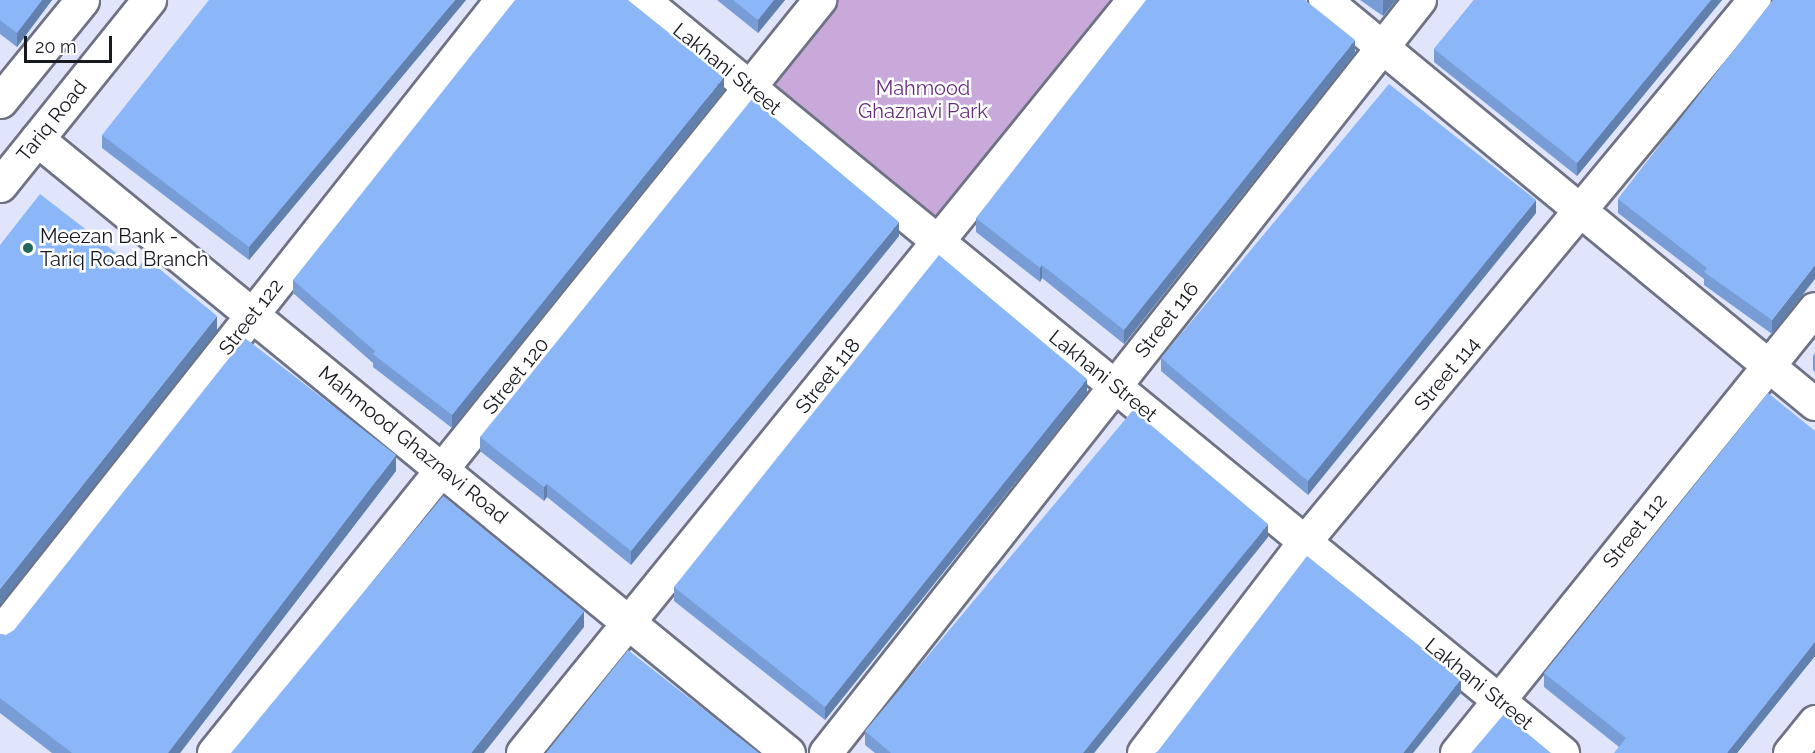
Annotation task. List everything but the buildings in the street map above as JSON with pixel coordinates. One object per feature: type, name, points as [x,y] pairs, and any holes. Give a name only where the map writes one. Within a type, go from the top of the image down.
[{"type":"street","points":[[0,101],[82,0]]},
{"type":"street","name":"Tariq Road","points":[[0,185],[149,0]]},
{"type":"street","name":"Street 122","points":[[0,634],[157,440],[252,315],[502,0]]},
{"type":"street","name":"Lakhani Street","points":[[643,0],[1563,753]]},
{"type":"street","name":"Street 120","points":[[214,753],[441,467],[751,88],[820,0]]},
{"type":"street","name":"Street 118","points":[[523,753],[629,619],[939,242],[1134,0]]},
{"type":"street","points":[[1325,0],[1768,368],[1815,404]]},
{"type":"street","name":"Street 116","points":[[826,753],[1420,0]]},
{"type":"street","name":"Street 114","points":[[1144,753],[1305,542],[1582,213],[1755,0]]},
{"type":"street","name":"Mahmood Ghaznavi Road","points":[[37,139],[629,619],[789,753]]},
{"type":"street","name":"Street 112","points":[[1457,753],[1815,309]]},
{"type":"street","points":[[1790,753],[1815,722]]},
{"type":"green space","name":"Mahmood Ghaznavi Park","points":[[820,0],[1134,0],[939,242],[751,88]]},
{"type":"place","name":"Meezan Bank - Tariq Road Branch","points":[[28,248]]}]
